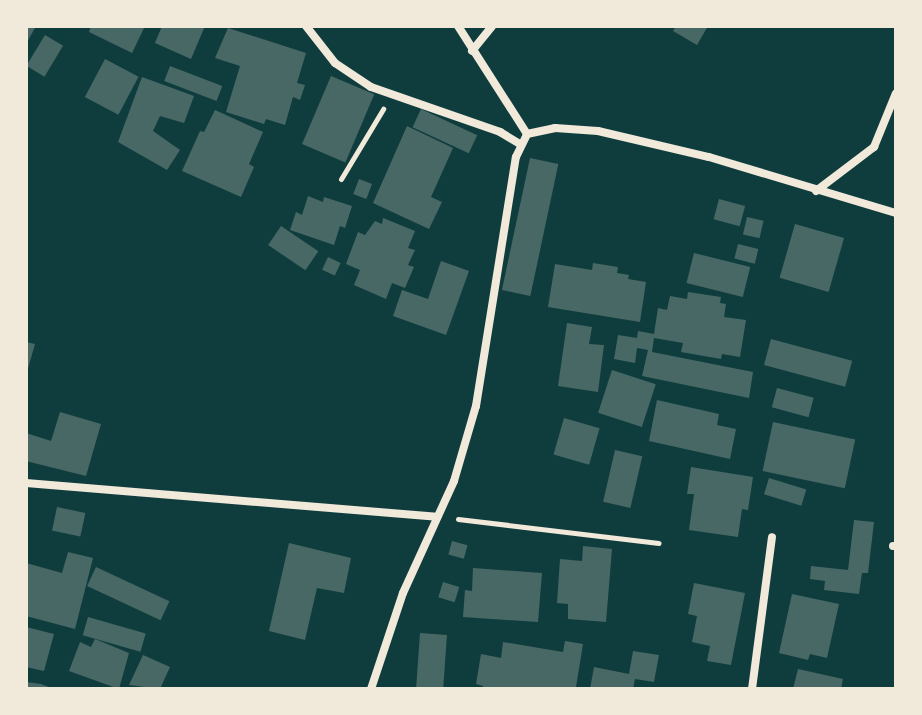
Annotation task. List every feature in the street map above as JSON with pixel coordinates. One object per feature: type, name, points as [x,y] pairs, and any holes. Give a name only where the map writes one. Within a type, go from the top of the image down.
[{"type":"street","points":[[306,26],[335,63],[371,87],[500,132],[520,144]]},
{"type":"street","points":[[458,26],[527,134]]},
{"type":"street","points":[[472,51],[492,26]]},
{"type":"street","points":[[816,191],[874,147],[896,93]]},
{"type":"street","points":[[371,689],[403,593],[454,481],[476,406],[494,283],[520,144],[527,134],[555,128],[598,131],[709,157],[896,213]]},
{"type":"street","points":[[26,483],[437,517]]},
{"type":"street","points":[[752,689],[772,537]]},
{"type":"path","points":[[341,179],[391,94]]},
{"type":"path","points":[[437,517],[659,543]]},
{"type":"building","points":[[26,26],[36,26],[26,44]]},
{"type":"building","points":[[91,26],[145,26],[132,53],[89,32]]},
{"type":"building","points":[[162,26],[205,26],[191,59],[155,43]]},
{"type":"building","points":[[676,26],[708,26],[697,45],[673,31]]},
{"type":"building","points":[[228,28],[306,53],[297,83],[305,85],[300,100],[293,97],[285,125],[266,119],[264,124],[226,112],[240,66],[215,58]]},
{"type":"building","points":[[45,35],[63,46],[44,77],[26,66]]},
{"type":"building","points":[[105,59],[139,77],[118,115],[85,97]]},
{"type":"building","points":[[170,66],[222,86],[217,101],[164,81]]},
{"type":"building","points":[[331,76],[374,94],[345,162],[302,144]]},
{"type":"building","points":[[142,77],[194,96],[184,123],[160,116],[153,131],[180,150],[167,170],[118,142]]},
{"type":"building","points":[[421,109],[477,135],[469,153],[413,127]]},
{"type":"building","points":[[215,110],[263,132],[249,164],[254,167],[241,197],[182,171],[200,131],[204,132]]},
{"type":"building","points":[[407,126],[453,148],[431,197],[442,202],[429,229],[373,203]]},
{"type":"building","points":[[530,158],[558,164],[530,296],[502,290]]},
{"type":"building","points":[[359,179],[372,184],[366,199],[353,194]]},
{"type":"building","points":[[308,196],[323,202],[324,197],[352,206],[345,228],[340,226],[334,245],[290,230],[296,212],[302,215]]},
{"type":"building","points":[[719,199],[745,206],[740,226],[714,219]]},
{"type":"building","points":[[747,217],[764,221],[760,238],[743,235]]},
{"type":"building","points":[[383,218],[415,231],[408,248],[415,250],[408,265],[414,267],[405,288],[392,283],[386,299],[354,285],[360,270],[346,264],[358,232],[365,235],[375,221],[382,224]]},
{"type":"building","points":[[795,224],[844,238],[829,292],[780,278]]},
{"type":"building","points":[[281,226],[318,251],[305,270],[268,245]]},
{"type":"building","points":[[738,244],[758,249],[755,264],[734,259]]},
{"type":"building","points":[[694,253],[750,267],[743,297],[687,283]]},
{"type":"building","points":[[328,257],[341,263],[335,276],[322,270]]},
{"type":"building","points":[[441,261],[469,271],[446,335],[393,316],[402,290],[428,299]]},
{"type":"building","points":[[593,263],[618,267],[617,273],[629,275],[628,279],[646,282],[640,322],[548,307],[555,264],[592,270]]},
{"type":"building","points":[[688,292],[721,297],[720,303],[726,304],[724,317],[746,320],[740,357],[722,354],[721,359],[681,352],[683,343],[654,338],[652,352],[753,372],[749,398],[642,376],[648,350],[637,348],[635,363],[614,359],[618,335],[637,338],[638,331],[654,334],[658,308],[667,310],[670,296],[687,299]]},
{"type":"building","points":[[567,323],[592,327],[589,344],[604,345],[598,392],[558,386]]},
{"type":"building","points":[[771,339],[852,361],[845,387],[764,365]]},
{"type":"building","points":[[26,342],[35,344],[27,372],[26,371]]},
{"type":"building","points":[[612,370],[656,384],[642,427],[598,413]]},
{"type":"building","points":[[777,388],[814,398],[809,417],[772,407]]},
{"type":"building","points":[[657,400],[719,414],[717,425],[736,429],[730,459],[649,441]]},
{"type":"building","points":[[60,412],[101,424],[86,476],[26,461],[26,433],[51,441]]},
{"type":"building","points":[[564,418],[600,428],[589,465],[554,455]]},
{"type":"building","points":[[773,422],[855,439],[845,488],[763,471]]},
{"type":"building","points":[[615,450],[642,456],[630,508],[603,502]]},
{"type":"building","points":[[691,467],[753,477],[748,510],[742,509],[738,537],[689,530],[694,494],[687,494]]},
{"type":"building","points":[[769,478],[806,489],[801,506],[764,494]]},
{"type":"building","points":[[57,507],[85,513],[80,537],[52,530]]},
{"type":"building","points":[[854,520],[874,522],[868,573],[862,573],[859,594],[824,590],[825,581],[810,579],[811,566],[848,570]]},
{"type":"building","points":[[452,541],[467,545],[464,559],[448,555]]},
{"type":"building","points":[[289,543],[351,558],[344,593],[317,588],[305,640],[269,631]]},
{"type":"building","points":[[583,546],[612,549],[606,622],[568,619],[568,604],[557,603],[560,559],[582,561]]},
{"type":"building","points":[[68,552],[93,558],[75,629],[26,616],[26,563],[62,573]]},
{"type":"building","points":[[96,567],[169,601],[161,620],[87,586]]},
{"type":"building","points":[[473,568],[542,573],[538,622],[463,617],[465,590],[472,591]]},
{"type":"building","points":[[443,582],[459,587],[455,602],[438,597]]},
{"type":"building","points":[[694,583],[745,593],[731,665],[707,661],[710,646],[692,642],[697,616],[688,614]]},
{"type":"building","points":[[792,594],[839,604],[827,658],[810,654],[808,660],[779,653]]},
{"type":"building","points":[[88,617],[146,634],[140,652],[83,635]]},
{"type":"building","points":[[26,627],[54,634],[44,671],[26,667]]},
{"type":"building","points":[[420,633],[447,635],[443,689],[416,689]]},
{"type":"building","points":[[95,639],[129,653],[119,689],[69,671],[80,642],[91,647]]},
{"type":"building","points":[[565,641],[583,644],[576,687],[483,689],[483,686],[476,684],[481,654],[501,658],[503,642],[563,652]]},
{"type":"building","points":[[633,651],[659,655],[654,682],[635,679],[633,689],[590,689],[594,667],[629,674]]},
{"type":"building","points":[[143,655],[170,667],[160,689],[129,685]]},
{"type":"building","points":[[798,669],[843,679],[841,689],[793,689]]},
{"type":"building","points":[[26,682],[41,684],[54,689],[26,689]]}]
